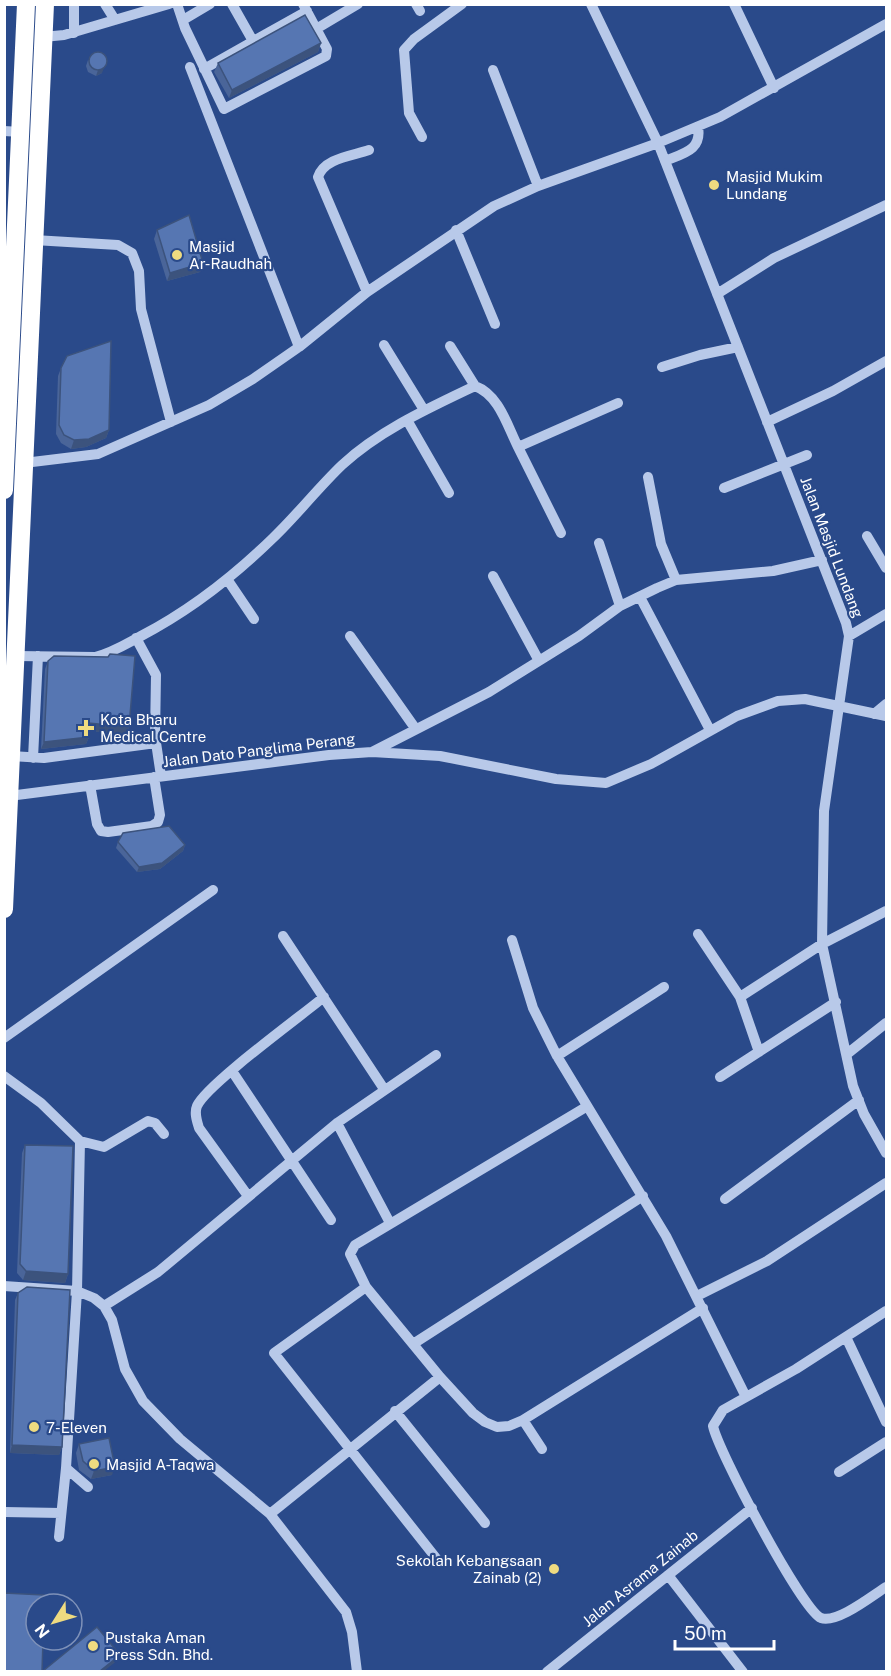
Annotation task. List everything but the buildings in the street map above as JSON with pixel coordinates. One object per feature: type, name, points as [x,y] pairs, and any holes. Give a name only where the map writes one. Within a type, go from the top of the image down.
[{"type":"highway","points":[[4,490],[13,131],[26,4]]},
{"type":"highway","points":[[4,909],[45,4]]},
{"type":"street","points":[[74,4],[74,33]]},
{"type":"street","points":[[105,4],[115,20]]},
{"type":"street","points":[[43,37],[74,33],[149,7],[169,4]]},
{"type":"street","points":[[177,4],[204,69],[221,106],[226,109],[326,56],[327,49],[305,8],[204,69]]},
{"type":"street","points":[[183,20],[210,4]]},
{"type":"street","points":[[232,4],[253,41]]},
{"type":"street","points":[[316,29],[358,4]]},
{"type":"street","points":[[422,137],[409,113],[404,50],[414,39],[462,4]]},
{"type":"street","name":"Jalan Masjid Lundang","points":[[591,4],[658,143],[842,609],[849,636],[824,811],[822,944],[859,1100],[886,1153]]},
{"type":"street","points":[[734,4],[774,88]]},
{"type":"street","points":[[24,463],[91,456],[171,422],[253,379],[299,347],[368,292],[494,206],[538,186],[698,127],[774,88],[886,24]]},
{"type":"street","points":[[190,67],[299,347]]},
{"type":"street","points":[[493,70],[538,186]]},
{"type":"street","points":[[665,161],[690,151],[697,144],[700,137],[698,127]]},
{"type":"street","points":[[368,292],[318,177],[320,169],[330,162],[369,150]]},
{"type":"street","points":[[717,294],[774,258],[886,206]]},
{"type":"street","points":[[456,230],[495,324]]},
{"type":"street","points":[[34,240],[118,245],[132,253],[139,271],[141,309],[171,422]]},
{"type":"street","points":[[384,345],[424,410]]},
{"type":"street","points":[[450,346],[475,386],[487,390],[561,533]]},
{"type":"street","points":[[662,367],[700,355],[738,347]]},
{"type":"street","points":[[767,422],[833,391],[886,361]]},
{"type":"street","points":[[16,656],[95,657],[162,625],[227,579],[273,538],[342,466],[366,446],[424,410],[475,386]]},
{"type":"street","points":[[518,447],[618,403]]},
{"type":"street","points":[[407,420],[449,493]]},
{"type":"street","points":[[724,489],[807,455]]},
{"type":"street","points":[[648,477],[661,544],[676,580]]},
{"type":"street","points":[[867,536],[886,568]]},
{"type":"street","points":[[599,543],[620,606]]},
{"type":"street","points":[[372,752],[489,692],[538,659],[579,636],[620,606],[676,580],[773,571],[822,560]]},
{"type":"street","points":[[493,576],[538,659]]},
{"type":"street","points":[[227,579],[254,620]]},
{"type":"street","points":[[640,597],[710,730]]},
{"type":"street","points":[[849,636],[886,614]]},
{"type":"street","points":[[350,636],[415,728]]},
{"type":"street","points":[[90,785],[97,824],[101,831],[152,826],[158,822],[160,815],[156,743],[156,675],[136,638]]},
{"type":"street","points":[[33,758],[38,656]]},
{"type":"street","name":"Jalan Dato Panglima Perang","points":[[9,796],[372,752],[441,756],[556,779],[606,783],[651,764],[737,716],[778,701],[805,699],[886,716]]},
{"type":"street","points":[[874,714],[886,704]]},
{"type":"street","points":[[11,756],[33,758],[156,743]]},
{"type":"street","points":[[4,1038],[213,890]]},
{"type":"street","points":[[740,997],[822,944],[886,911]]},
{"type":"street","points":[[698,934],[740,997],[759,1052]]},
{"type":"street","points":[[283,936],[384,1089]]},
{"type":"street","points":[[512,940],[533,1008],[557,1056],[586,1107],[643,1196],[697,1296],[746,1397]]},
{"type":"street","points":[[557,1056],[664,987]]},
{"type":"street","points":[[248,1196],[199,1128],[195,1117],[196,1106],[232,1071],[324,997]]},
{"type":"street","points":[[720,1077],[836,1002]]},
{"type":"street","points":[[847,1054],[886,1023]]},
{"type":"street","points":[[104,1306],[173,1261],[248,1196],[337,1124],[435,1055]]},
{"type":"street","points":[[232,1071],[331,1220]]},
{"type":"street","points":[[4,1076],[41,1102],[80,1141],[104,1147],[145,1122],[155,1123],[164,1134]]},
{"type":"street","points":[[725,1199],[859,1100]]},
{"type":"street","points":[[586,1107],[355,1245],[350,1254],[366,1287],[440,1377],[485,1422],[497,1427],[509,1426],[523,1420],[703,1308]]},
{"type":"street","points":[[337,1124],[390,1223]]},
{"type":"street","points":[[59,1537],[66,1468],[76,1291],[80,1141]]},
{"type":"street","points":[[697,1296],[767,1261],[886,1183]]},
{"type":"street","points":[[413,1344],[643,1196]]},
{"type":"street","points":[[4,1286],[76,1291],[104,1306],[112,1320],[125,1369],[143,1401],[180,1439],[270,1514],[346,1612],[352,1632],[357,1671]]},
{"type":"street","points":[[366,1287],[274,1353],[436,1558]]},
{"type":"street","points":[[886,1311],[723,1410],[713,1426],[752,1508],[801,1597],[821,1618],[829,1619],[842,1615],[886,1587]]},
{"type":"street","points":[[846,1337],[886,1422]]},
{"type":"street","points":[[270,1514],[440,1377]]},
{"type":"street","points":[[395,1411],[485,1523]]},
{"type":"street","points":[[523,1420],[542,1449]]},
{"type":"street","points":[[839,1472],[886,1442]]},
{"type":"street","points":[[66,1468],[88,1487]]},
{"type":"street","name":"Jalan Asrama Zainab","points":[[547,1671],[752,1508]]},
{"type":"street","points":[[4,1512],[61,1513]]},
{"type":"street","points":[[668,1575],[743,1671]]},
{"type":"place","name":"Masjid Mukim Lundang","points":[[714,185]]},
{"type":"place","name":"Masjid Ar-Raudhah","points":[[177,255]]},
{"type":"place","name":"Kota Bharu Medical Centre","points":[[86,728]]},
{"type":"place","name":"7-Eleven","points":[[34,1427]]},
{"type":"place","name":"Masjid A-Taqwa","points":[[94,1464]]},
{"type":"place","name":"Sekolah Kebangsaan Zainab (2)","points":[[554,1569]]},
{"type":"place","name":"Pustaka Aman Press Sdn. Bhd.","points":[[93,1646]]}]
